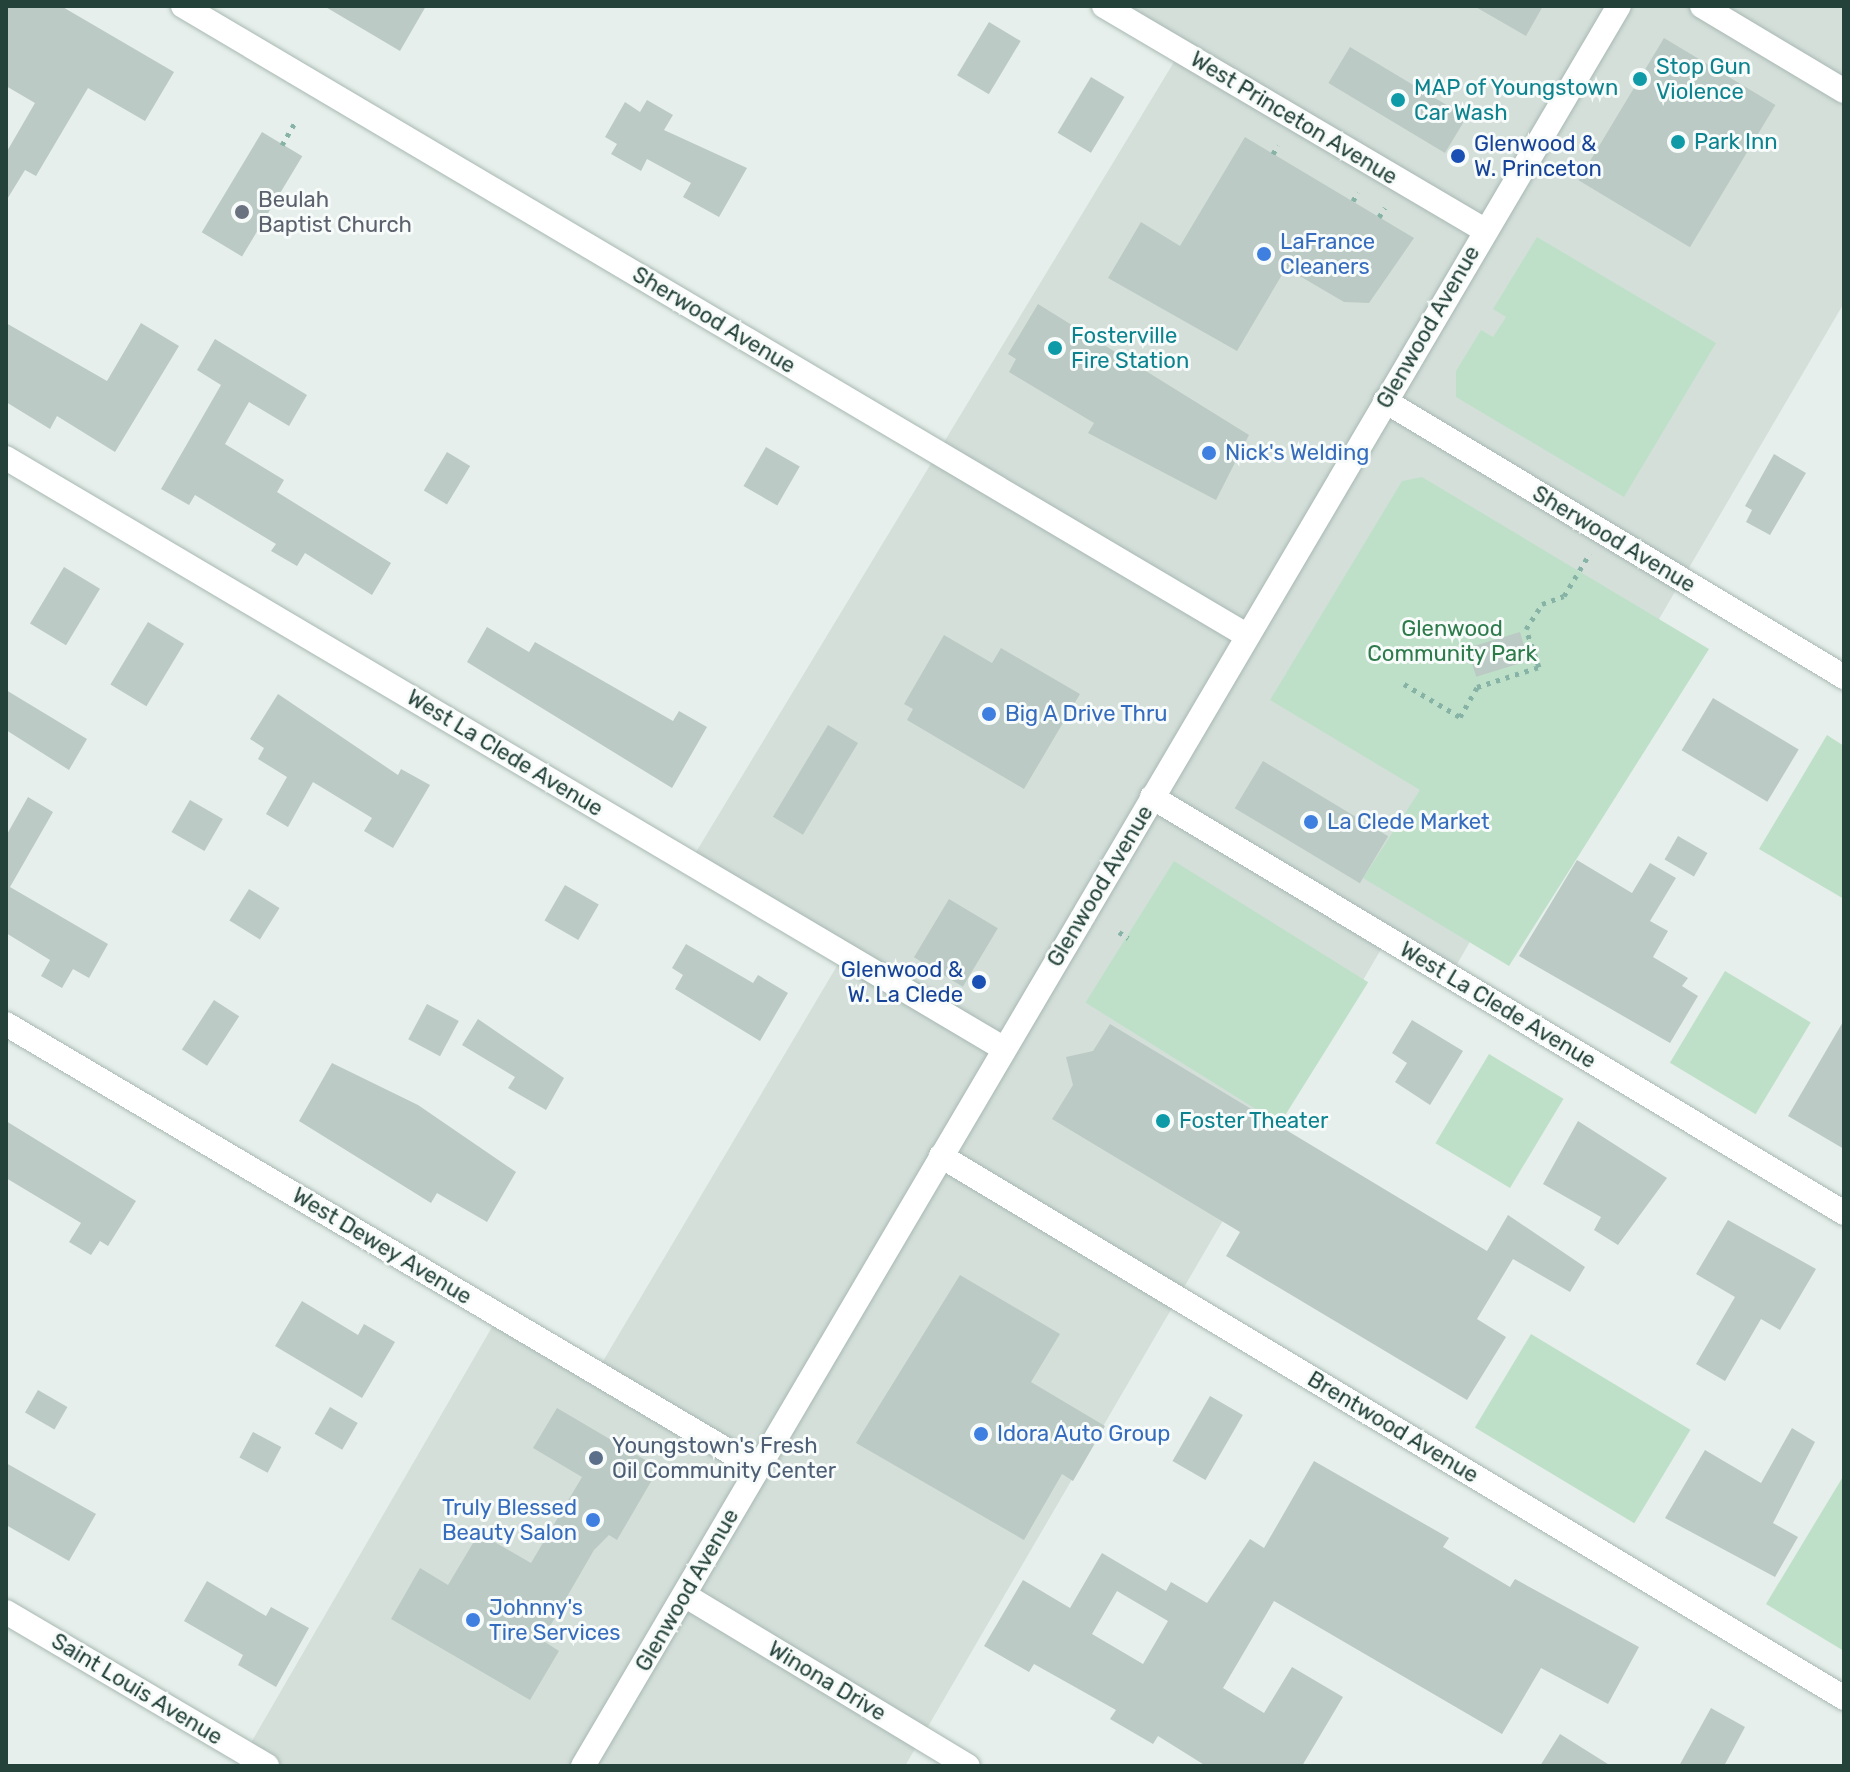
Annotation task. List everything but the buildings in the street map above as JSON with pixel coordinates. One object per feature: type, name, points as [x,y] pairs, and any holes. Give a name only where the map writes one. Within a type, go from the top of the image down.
[{"type":"street","name":"Sherwood Avenue","points":[[183,6],[1246,635]]},
{"type":"street","name":"West Princeton Avenue","points":[[1104,6],[1484,230]]},
{"type":"street","name":"Glenwood Avenue","points":[[583,1766],[686,1596],[757,1468],[1484,230],[1619,6]]},
{"type":"street","points":[[1702,6],[1844,91]]},
{"type":"street","name":"Sherwood Avenue","points":[[1385,401],[1844,677]]},
{"type":"street","name":"West La Clede Avenue","points":[[6,458],[1003,1048]]},
{"type":"street","name":"West La Clede Avenue","points":[[1152,797],[1844,1213]]},
{"type":"street","name":"West Dewey Avenue","points":[[6,1024],[757,1468]]},
{"type":"street","name":"Brentwood Avenue","points":[[941,1156],[1844,1698]]},
{"type":"street","name":"Winona Drive","points":[[686,1596],[968,1766]]},
{"type":"street","name":"Saint Louis Avenue","points":[[6,1612],[267,1766]]},
{"type":"path","points":[[282,145],[296,121]]},
{"type":"path","points":[[1273,154],[1278,145]]},
{"type":"path","points":[[1353,201],[1358,192]]},
{"type":"path","points":[[1379,217],[1385,208]]},
{"type":"path","points":[[1404,684],[1460,717],[1477,687],[1539,667],[1526,629],[1542,604],[1564,596],[1603,532]]},
{"type":"path","points":[[1119,932],[1128,938]]},
{"type":"shaded area","points":[[1104,6],[1844,6],[1844,303],[1450,976],[1387,939],[905,1766],[267,1766],[245,1753],[499,1315],[596,1373],[844,954],[690,862],[1180,52]]},
{"type":"green space","points":[[1537,237],[1716,343],[1624,497],[1456,397],[1456,371],[1481,330],[1493,337],[1506,317],[1493,309]]},
{"type":"green space","name":"Glenwood Community Park","points":[[1422,477],[1709,649],[1509,966],[1363,878],[1420,790],[1270,700],[1402,481]]},
{"type":"green space","points":[[1827,735],[1844,746],[1844,899],[1759,849]]},
{"type":"green space","points":[[1174,861],[1368,982],[1280,1124],[1086,1003]]},
{"type":"green space","points":[[1725,971],[1811,1023],[1756,1114],[1670,1063]]},
{"type":"green space","points":[[1489,1054],[1564,1099],[1510,1188],[1435,1143]]},
{"type":"green space","points":[[1531,1334],[1690,1430],[1634,1523],[1475,1427]]},
{"type":"green space","points":[[1844,1475],[1844,1651],[1766,1604]]},
{"type":"place","name":"Stop Gun Violence","points":[[1640,79]]},
{"type":"place","name":"MAP of Youngstown Car Wash","points":[[1398,100]]},
{"type":"place","name":"Park Inn","points":[[1678,142]]},
{"type":"place","name":"Glenwood & W. Princeton","points":[[1458,156]]},
{"type":"place","name":"Beulah Baptist Church","points":[[242,212]]},
{"type":"place","name":"LaFrance Cleaners","points":[[1264,254]]},
{"type":"place","name":"Fosterville Fire Station","points":[[1055,348]]},
{"type":"place","name":"Nick's Welding","points":[[1209,453]]},
{"type":"place","name":"Big A Drive Thru","points":[[989,714]]},
{"type":"place","name":"La Clede Market","points":[[1311,822]]},
{"type":"place","name":"Glenwood & W. La Clede","points":[[979,982]]},
{"type":"place","name":"Foster Theater","points":[[1163,1121]]},
{"type":"place","name":"Idora Auto Group","points":[[981,1434]]},
{"type":"place","name":"Youngstown's Fresh Oil Community Center","points":[[596,1458]]},
{"type":"place","name":"Truly Blessed Beauty Salon","points":[[593,1520]]},
{"type":"place","name":"Johnny's Tire Services","points":[[473,1620]]}]
